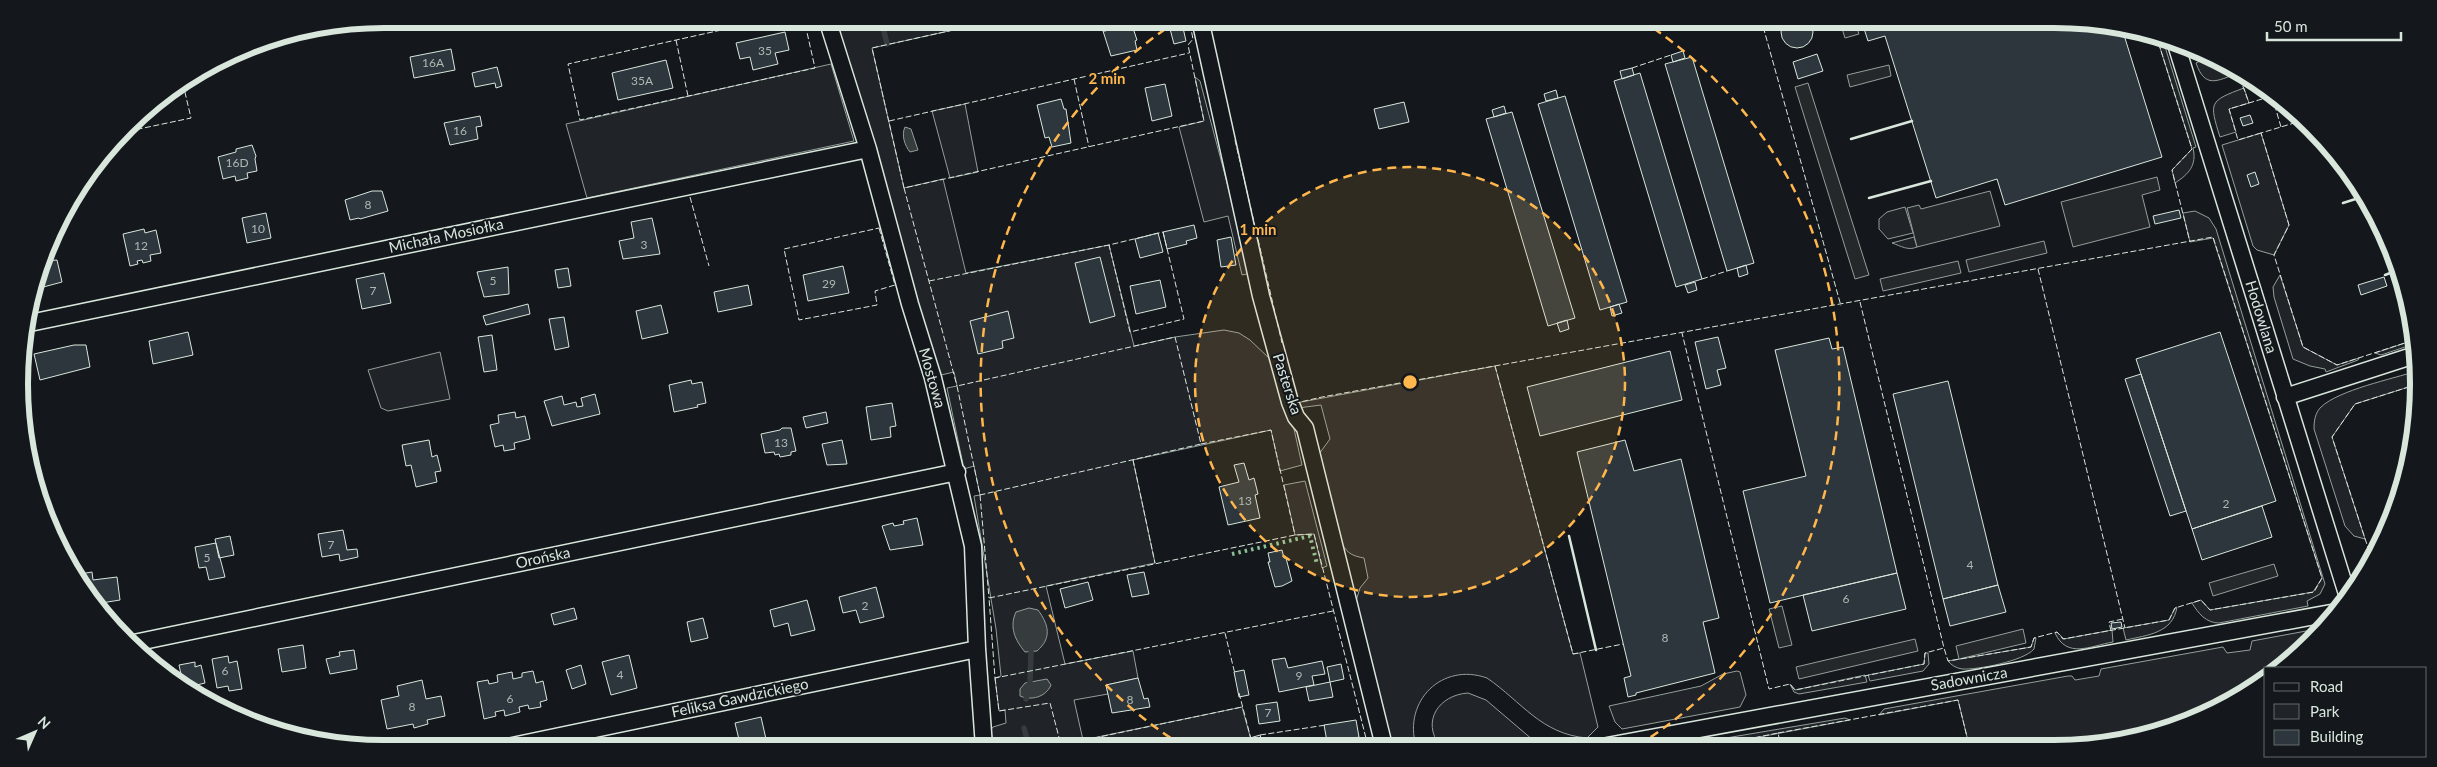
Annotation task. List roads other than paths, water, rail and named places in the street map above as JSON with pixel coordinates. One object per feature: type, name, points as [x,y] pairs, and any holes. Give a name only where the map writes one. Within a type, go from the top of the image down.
[{"type":"street","name":"Mostowa","points":[[830,28],[868,149],[910,304],[933,378],[974,546],[977,649],[984,740]]},
{"type":"street","name":"Pasterska","points":[[1202,28],[1261,296],[1290,402],[1296,417],[1305,428],[1383,740]]},
{"type":"street","name":"Hodowlana","points":[[2177,50],[2345,588]]},
{"type":"street","name":"Michała Mosiołka","points":[[33,323],[868,149]]},
{"type":"street","points":[[2285,397],[2409,357]]},
{"type":"street","name":"Orońska","points":[[139,642],[957,472]]},
{"type":"street","name":"Sadownicza","points":[[1640,740],[2324,614]]},
{"type":"street","name":"Feliksa Gawdzickiego","points":[[540,740],[977,649]]},
{"type":"waterway","points":[[883,28],[887,44]]},
{"type":"waterway","points":[[1026,699],[1030,682],[1031,652]]},
{"type":"waterway","points":[[1024,728],[1027,740]]}]
